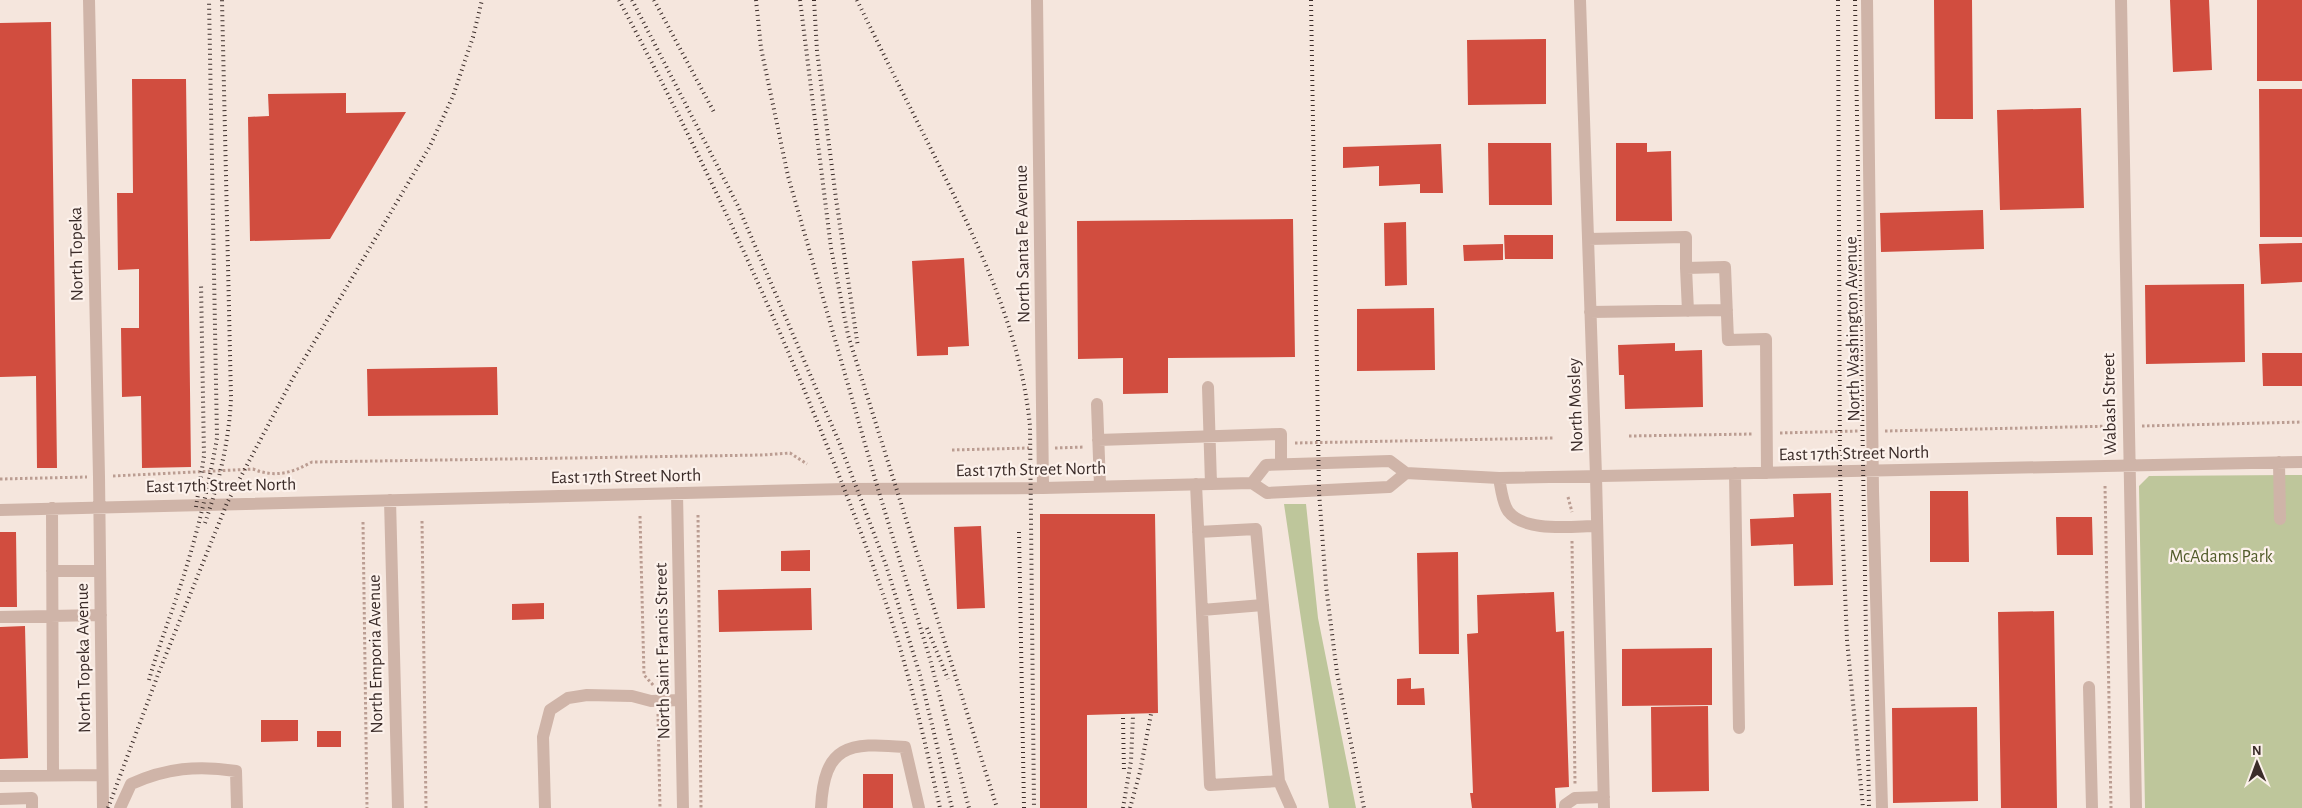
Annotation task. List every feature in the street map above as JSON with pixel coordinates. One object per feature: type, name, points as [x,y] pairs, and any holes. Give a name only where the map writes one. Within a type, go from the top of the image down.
[{"type":"street","name":"North Topeka","points":[[89,0],[100,507]]},
{"type":"street","name":"North Santa Fe Avenue","points":[[1037,0],[1043,488]]},
{"type":"street","name":"North Mosley","points":[[1580,0],[1596,476],[1604,803]]},
{"type":"street","name":"North Washington Avenue","points":[[1868,0],[1872,431],[1882,808]]},
{"type":"street","name":"Wabash Street","points":[[2121,0],[2136,808]]},
{"type":"street","points":[[1588,239],[1686,237],[1688,311]]},
{"type":"street","points":[[1686,268],[1725,267],[1728,340],[1766,339],[1767,473]]},
{"type":"street","points":[[1590,312],[1727,310]]},
{"type":"street","points":[[1208,388],[1211,484]]},
{"type":"street","points":[[1097,404],[1100,486]]},
{"type":"street","points":[[1098,440],[1281,434],[1282,463]]},
{"type":"street","name":"East 17th Street North","points":[[1252,483],[1266,465],[1390,460],[1406,473],[1499,478],[2302,462]]},
{"type":"street","points":[[2279,462],[2280,519]]},
{"type":"street","name":"East 17th Street North","points":[[0,510],[856,489],[1043,488],[1252,483],[1266,494],[1389,487],[1406,473]]},
{"type":"street","points":[[1735,473],[1739,728]]},
{"type":"street","points":[[1499,478],[1508,511],[1519,521],[1534,526],[1597,526]]},
{"type":"street","points":[[1196,484],[1210,784],[1279,781]]},
{"type":"street","name":"North Saint Francis Street","points":[[677,493],[683,808]]},
{"type":"street","name":"North Emporia Avenue","points":[[390,500],[398,808]]},
{"type":"street","name":"North Topeka Avenue","points":[[100,507],[103,808]]},
{"type":"street","points":[[52,508],[53,775]]},
{"type":"street","points":[[1198,532],[1256,529],[1279,781],[1291,808]]},
{"type":"street","points":[[52,571],[100,571]]},
{"type":"street","points":[[1202,610],[1263,605]]},
{"type":"street","points":[[0,617],[101,615]]},
{"type":"street","points":[[2090,687],[2092,808]]},
{"type":"street","points":[[545,808],[543,737],[550,710],[568,698],[587,694],[632,696],[657,701],[681,700]]},
{"type":"street","points":[[821,808],[822,784],[827,768],[834,757],[867,744],[905,747],[919,808]]},
{"type":"street","points":[[120,808],[131,784],[155,773],[207,767],[236,771],[237,808]]},
{"type":"street","points":[[0,776],[102,775]]},
{"type":"street","points":[[0,799],[32,798],[32,808]]},
{"type":"street","points":[[1565,808],[1565,805],[1575,798],[1604,803]]},
{"type":"path","points":[[1629,436],[2302,422]]},
{"type":"path","points":[[0,479],[99,477],[253,469],[266,475],[288,474],[312,462],[790,453],[808,464]]},
{"type":"path","points":[[2106,486],[2111,808]]},
{"type":"path","points":[[1568,497],[1572,509],[1575,798]]},
{"type":"path","points":[[698,515],[701,808]]},
{"type":"path","points":[[640,516],[644,675],[657,691],[660,808]]},
{"type":"path","points":[[422,521],[426,808]]},
{"type":"path","points":[[363,522],[367,808]]},
{"type":"green space","name":"McAdams Park","points":[[2302,475],[2302,808],[2145,808],[2139,486],[2149,476]]},
{"type":"green space","points":[[1284,504],[1306,504],[1318,618],[1356,808],[1329,808]]},
{"type":"building","points":[[1934,0],[1972,0],[1973,119],[1935,119]]},
{"type":"building","points":[[2170,0],[2209,0],[2212,70],[2173,72]]},
{"type":"building","points":[[2257,0],[2302,0],[2302,81],[2257,81]]},
{"type":"building","points":[[51,22],[57,468],[37,468],[36,376],[0,377],[0,23]]},
{"type":"building","points":[[1546,39],[1546,104],[1468,105],[1467,40]]},
{"type":"building","points":[[132,79],[186,79],[191,467],[142,468],[141,396],[122,397],[121,328],[139,328],[139,269],[118,270],[117,193],[133,193]]},
{"type":"building","points":[[2259,89],[2302,89],[2302,237],[2260,237]]},
{"type":"building","points":[[346,93],[346,113],[406,112],[330,239],[250,241],[248,117],[269,116],[268,94]]},
{"type":"building","points":[[2081,108],[2084,208],[2000,210],[1997,110]]},
{"type":"building","points":[[1488,143],[1551,143],[1552,205],[1489,205]]},
{"type":"building","points":[[1616,143],[1647,143],[1647,152],[1671,151],[1672,221],[1616,221]]},
{"type":"building","points":[[1441,144],[1443,193],[1420,193],[1420,184],[1379,186],[1379,166],[1343,168],[1343,147]]},
{"type":"building","points":[[1983,210],[1984,249],[1881,252],[1880,213]]},
{"type":"building","points":[[1293,219],[1295,357],[1168,358],[1168,393],[1123,394],[1123,358],[1078,359],[1077,221]]},
{"type":"building","points":[[1406,222],[1407,285],[1385,286],[1384,223]]},
{"type":"building","points":[[1504,235],[1553,235],[1553,259],[1505,259]]},
{"type":"building","points":[[2302,243],[2302,282],[2261,284],[2259,244]]},
{"type":"building","points":[[1503,244],[1503,260],[1464,261],[1463,245]]},
{"type":"building","points":[[964,258],[969,346],[948,347],[948,355],[917,356],[912,261]]},
{"type":"building","points":[[2244,284],[2245,362],[2146,364],[2145,285]]},
{"type":"building","points":[[1434,308],[1435,370],[1357,371],[1357,309]]},
{"type":"building","points":[[1675,343],[1675,351],[1702,350],[1703,407],[1625,409],[1624,375],[1619,375],[1618,345]]},
{"type":"building","points":[[2262,353],[2302,353],[2302,386],[2263,386]]},
{"type":"building","points":[[497,367],[498,415],[368,416],[367,369]]},
{"type":"building","points":[[1930,491],[1968,491],[1969,562],[1930,562]]},
{"type":"building","points":[[1831,493],[1833,585],[1794,586],[1793,544],[1751,546],[1750,519],[1794,517],[1793,494]]},
{"type":"building","points":[[1040,514],[1155,514],[1158,713],[1087,715],[1087,808],[1040,808]]},
{"type":"building","points":[[2056,517],[2092,517],[2093,555],[2057,555]]},
{"type":"building","points":[[981,526],[985,608],[957,609],[954,527]]},
{"type":"building","points":[[0,532],[16,532],[17,607],[0,607]]},
{"type":"building","points":[[810,550],[810,571],[781,571],[781,551]]},
{"type":"building","points":[[1458,552],[1459,654],[1419,654],[1417,553]]},
{"type":"building","points":[[811,588],[812,630],[719,632],[718,590]]},
{"type":"building","points":[[1554,592],[1556,632],[1564,631],[1569,787],[1555,788],[1556,808],[1472,808],[1470,793],[1473,793],[1467,634],[1478,633],[1477,595]]},
{"type":"building","points":[[544,603],[544,619],[512,620],[512,604]]},
{"type":"building","points":[[2054,611],[2057,808],[2001,808],[1998,612]]},
{"type":"building","points":[[25,626],[28,758],[0,759],[0,627]]},
{"type":"building","points":[[1712,648],[1712,705],[1622,706],[1622,649]]},
{"type":"building","points":[[1411,678],[1411,689],[1424,688],[1425,705],[1397,705],[1397,679]]},
{"type":"building","points":[[1708,706],[1709,791],[1652,792],[1651,707]]},
{"type":"building","points":[[1977,707],[1978,801],[1893,803],[1892,708]]},
{"type":"building","points":[[261,720],[298,720],[298,741],[261,742]]},
{"type":"building","points":[[317,731],[341,731],[341,747],[317,747]]},
{"type":"building","points":[[863,774],[893,774],[893,808],[863,808]]},
{"type":"railway","points":[[149,680],[195,536],[217,438],[209,0]]},
{"type":"railway","points":[[205,523],[222,462],[231,398],[222,0]]},
{"type":"railway","points":[[108,808],[159,672],[227,503],[293,378],[430,146],[453,96],[473,37],[482,0]]},
{"type":"railway","points":[[619,0],[672,102],[746,258],[793,363],[836,468],[866,546],[893,625],[913,693],[940,808]]},
{"type":"railway","points":[[632,0],[738,206],[839,442],[886,565],[920,675],[952,808]]},
{"type":"railway","points":[[654,0],[715,114]]},
{"type":"railway","points":[[756,0],[761,48],[788,176],[878,489],[930,659],[969,808]]},
{"type":"railway","points":[[800,0],[831,248],[848,335],[997,808]]},
{"type":"railway","points":[[814,0],[817,51],[858,347]]},
{"type":"railway","points":[[857,0],[943,173],[986,265],[1009,327],[1018,359],[1030,426],[1034,808]]},
{"type":"railway","points":[[1311,0],[1319,492],[1326,586],[1337,673],[1364,808]]},
{"type":"railway","points":[[1838,0],[1840,472],[1847,640],[1863,808]]},
{"type":"railway","points":[[1855,0],[1869,808]]},
{"type":"railway","points":[[196,507],[204,456],[201,283]]},
{"type":"railway","points":[[1019,532],[1024,808]]},
{"type":"railway","points":[[927,628],[948,679]]},
{"type":"railway","points":[[1130,808],[1140,772],[1151,714]]},
{"type":"railway","points":[[1123,808],[1131,761],[1133,715]]},
{"type":"railway","points":[[1123,718],[1124,773]]}]
